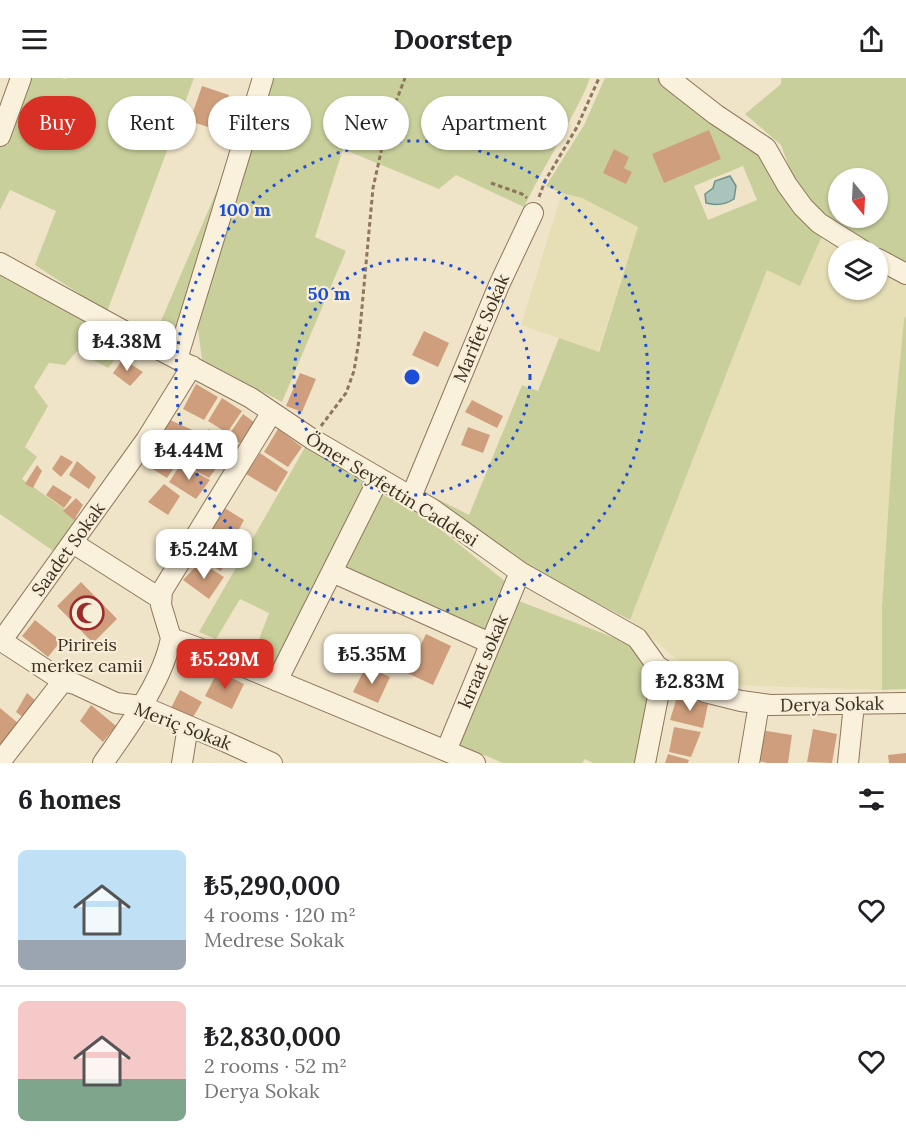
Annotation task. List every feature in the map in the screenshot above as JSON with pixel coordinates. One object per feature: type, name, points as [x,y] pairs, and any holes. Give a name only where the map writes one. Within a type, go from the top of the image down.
[{"type":"street","points":[[0,136],[21,78]]},
{"type":"street","name":"Saadet Sokak","points":[[1,640],[146,440],[184,362],[263,78]]},
{"type":"street","points":[[669,78],[715,114],[766,148],[803,207],[819,223],[846,240]]},
{"type":"street","name":"Marifet Sokak","points":[[411,497],[495,295],[533,213]]},
{"type":"street","name":"Ömer Seyfettin Caddesi","points":[[0,263],[124,332],[251,398],[312,439],[432,509],[520,572],[637,639]]},
{"type":"street","points":[[888,265],[906,274]]},
{"type":"street","points":[[103,763],[142,706],[168,652],[171,638],[160,605],[162,591],[272,412]]},
{"type":"street","points":[[277,681],[379,478]]},
{"type":"street","points":[[73,543],[161,599]]},
{"type":"street","points":[[332,572],[490,644]]},
{"type":"street","name":"kıraat sokak","points":[[446,751],[520,572]]},
{"type":"street","points":[[171,638],[475,763]]},
{"type":"street","name":"Derya Sokak","points":[[637,639],[657,666],[679,680],[705,692],[741,701],[770,705],[906,703]]},
{"type":"street","name":"Meriç Sokak","points":[[1,640],[63,681],[75,684],[116,703],[142,706],[272,763]]},
{"type":"street","points":[[645,763],[658,697],[657,666]]},
{"type":"street","points":[[0,762],[63,681]]},
{"type":"street","points":[[749,763],[759,704]]},
{"type":"street","points":[[848,763],[854,704]]},
{"type":"street","points":[[182,763],[188,726]]},
{"type":"path","points":[[312,439],[346,393],[354,371],[373,188],[387,125],[405,78]]},
{"type":"path","points":[[533,213],[545,181],[577,128],[599,78]]},
{"type":"path","points":[[491,183],[522,194],[532,203],[533,213]]},
{"type":"shaded area","points":[[562,193],[582,198],[638,227],[598,352],[521,325]]},
{"type":"shaded area","points":[[822,236],[829,240],[828,300],[888,300],[888,274],[906,283],[906,316],[894,422],[882,606],[882,690],[707,684],[630,620],[767,270]]},
{"type":"green space","points":[[25,78],[194,78],[187,96],[108,96],[108,150],[167,150],[107,312],[35,265],[56,211],[10,190],[0,210],[0,146],[18,101],[18,150],[96,150],[96,96],[20,96]]},
{"type":"green space","points":[[272,78],[590,78],[568,124],[568,96],[421,96],[421,150],[554,150],[524,207],[456,175],[439,189],[345,150],[409,150],[409,96],[323,96],[323,150],[343,150],[315,237],[346,251],[282,402],[202,360],[197,322],[250,150],[311,150],[311,96],[266,96]]},
{"type":"green space","points":[[605,78],[661,78],[761,151],[822,236],[800,286],[767,270],[630,620],[528,567],[438,507],[422,491],[469,515],[522,385],[538,391],[559,338],[599,352],[638,227],[582,198],[546,186],[584,125]],"holes":[[[743,166],[757,200],[708,220],[694,186]]]},
{"type":"green space","points":[[781,78],[906,78],[906,266],[888,257],[888,240],[858,240],[838,228],[888,228],[888,168],[828,168],[828,221],[806,200],[781,145],[745,114],[781,84]]},
{"type":"green space","points":[[229,162],[179,333],[171,341],[155,335]]},
{"type":"green space","points":[[0,269],[129,342],[108,368],[77,351],[65,365],[49,363],[34,387],[48,406],[25,447],[37,457],[22,479],[80,520],[56,553],[0,514]]},
{"type":"green space","points":[[906,316],[906,689],[882,690],[882,606],[894,422]]},
{"type":"green space","points":[[307,444],[363,480],[364,489],[277,667],[253,655],[269,613],[240,599],[216,639],[199,632]]},
{"type":"green space","points":[[379,493],[407,506],[436,526],[506,582],[485,634],[343,569]]},
{"type":"green space","points":[[519,601],[633,645],[653,672],[638,763],[593,763],[585,759],[582,763],[503,763],[455,743]]},
{"type":"water","points":[[730,176],[736,186],[734,199],[721,204],[706,203],[705,194],[713,188],[715,181]]},
{"type":"building","points":[[202,86],[229,95],[208,96],[208,127],[196,123],[196,104]]},
{"type":"building","points":[[709,130],[721,159],[664,183],[652,154]]},
{"type":"building","points":[[614,149],[629,157],[624,168],[632,172],[626,184],[603,173]]},
{"type":"building","points":[[424,331],[449,343],[438,367],[412,355]]},
{"type":"building","points":[[123,359],[143,372],[130,386],[113,373]]},
{"type":"building","points":[[300,373],[316,379],[302,412],[286,406]]},
{"type":"building","points":[[196,384],[218,397],[204,420],[183,409]]},
{"type":"building","points":[[222,398],[242,411],[227,433],[208,421]]},
{"type":"building","points":[[472,400],[503,416],[497,428],[465,412]]},
{"type":"building","points":[[243,414],[254,422],[240,443],[228,436]]},
{"type":"building","points":[[170,420],[197,432],[183,453],[158,440]]},
{"type":"building","points":[[468,427],[490,435],[483,453],[461,445]]},
{"type":"building","points":[[209,429],[234,443],[220,460],[197,444]]},
{"type":"building","points":[[278,429],[302,447],[288,467],[264,452]]},
{"type":"building","points":[[154,444],[178,462],[167,478],[140,461]]},
{"type":"building","points":[[195,445],[219,464],[209,478],[182,463]]},
{"type":"building","points":[[260,453],[288,472],[276,492],[246,474]]},
{"type":"building","points":[[61,455],[73,462],[61,477],[52,469]]},
{"type":"building","points":[[77,461],[96,477],[89,489],[69,475]]},
{"type":"building","points":[[181,464],[210,480],[196,499],[169,482]]},
{"type":"building","points":[[37,465],[42,471],[33,488],[25,484]]},
{"type":"building","points":[[164,484],[180,496],[168,515],[148,502]]},
{"type":"building","points":[[53,485],[72,497],[64,508],[46,495]]},
{"type":"building","points":[[76,498],[83,505],[74,520],[63,511]]},
{"type":"building","points":[[218,504],[244,520],[231,544],[202,529]]},
{"type":"building","points":[[202,538],[230,555],[221,571],[191,554]]},
{"type":"building","points":[[200,562],[224,577],[209,599],[183,580]]},
{"type":"building","name":"Pirireis merkez camii","points":[[81,582],[117,619],[93,643],[57,606]]},
{"type":"building","points":[[35,620],[61,641],[48,657],[22,636]]},
{"type":"building","points":[[426,634],[451,646],[433,685],[407,673]]},
{"type":"building","points":[[366,666],[390,677],[378,703],[353,692]]},
{"type":"building","points":[[218,671],[244,684],[232,709],[205,696]]},
{"type":"building","points":[[180,690],[202,702],[192,719],[171,708]]},
{"type":"building","points":[[27,693],[37,702],[24,718],[16,712]]},
{"type":"building","points":[[677,697],[708,704],[703,728],[670,720]]},
{"type":"building","points":[[91,705],[116,726],[103,742],[80,721]]},
{"type":"building","points":[[0,708],[18,723],[0,745]]},
{"type":"building","points":[[674,727],[701,732],[691,757],[669,752]]},
{"type":"building","points":[[813,729],[837,734],[832,763],[807,762]]},
{"type":"building","points":[[760,730],[792,735],[788,763],[767,763],[754,760]]},
{"type":"building","points":[[906,753],[906,763],[889,763],[888,755]]},
{"type":"building","points":[[668,754],[689,760],[688,763],[665,763]]},
{"type":"place","name":"Pirireis merkez camii","points":[[87,613]]}]
